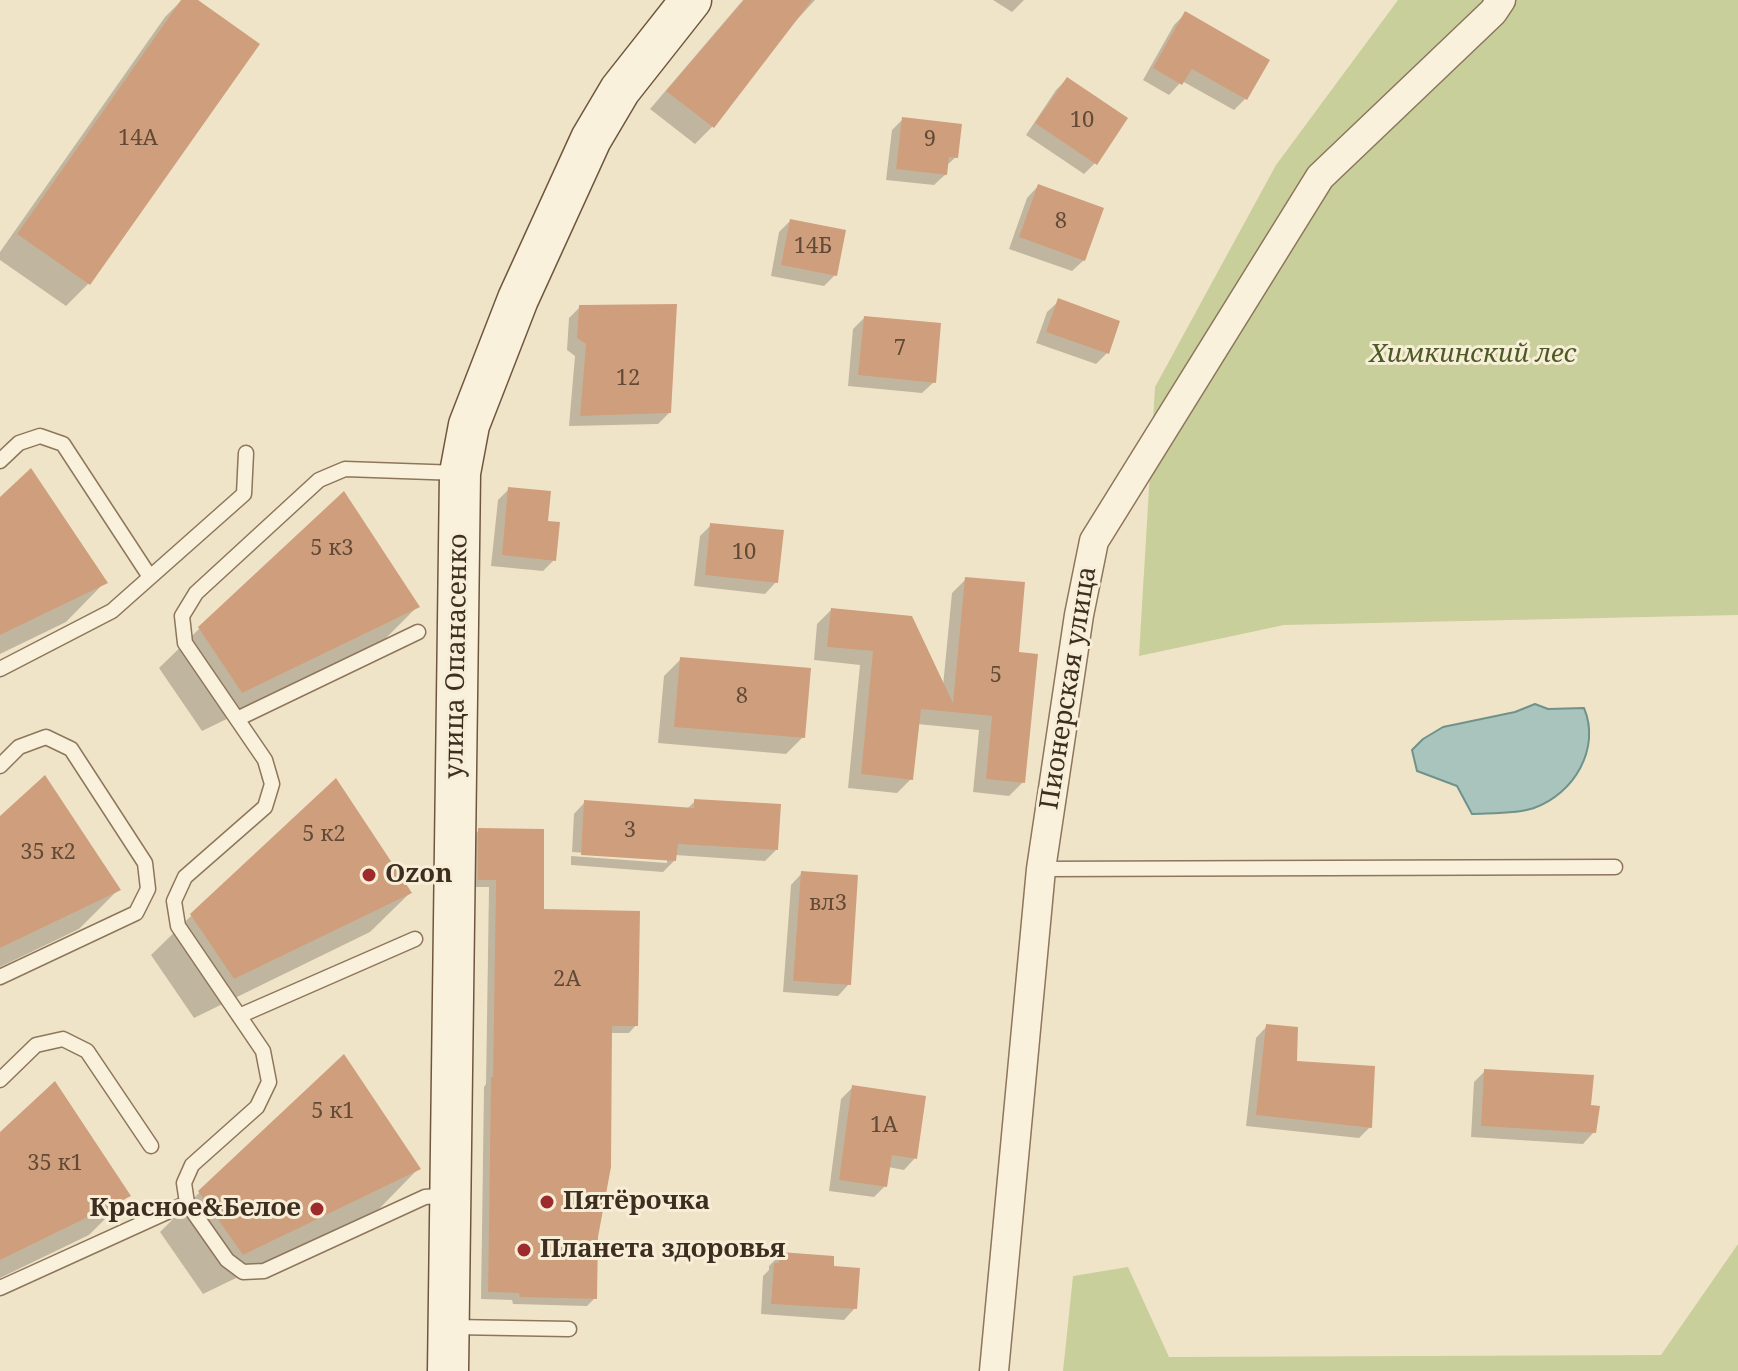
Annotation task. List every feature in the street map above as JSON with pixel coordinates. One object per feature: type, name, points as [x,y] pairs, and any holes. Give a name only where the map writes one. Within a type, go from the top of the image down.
[{"type":"street","name":"улица Опанасенко","points":[[445,1344],[450,1195],[460,473],[469,425],[518,299],[591,139],[620,90],[691,0]]},
{"type":"street","name":"Пионерская улица","points":[[994,1371],[1041,869],[1079,615],[1094,541],[1320,177],[1493,12],[1501,0]]},
{"type":"lane","points":[[0,461],[19,443],[40,436],[63,444],[150,577]]},
{"type":"lane","points":[[0,669],[112,611],[244,494],[246,453]]},
{"type":"lane","points":[[450,1195],[425,1197],[264,1271],[243,1272],[227,1260],[187,1203],[184,1183],[192,1165],[257,1107],[269,1082],[263,1051],[178,926],[174,901],[185,877],[265,807],[272,784],[265,760],[185,643],[182,616],[196,593],[319,480],[345,469],[460,473]]},
{"type":"lane","points":[[237,719],[418,632]]},
{"type":"lane","points":[[0,766],[19,747],[46,737],[71,749],[145,863],[148,889],[136,913],[0,977]]},
{"type":"lane","points":[[1041,869],[1615,867]]},
{"type":"lane","points":[[239,1016],[415,939]]},
{"type":"lane","points":[[0,1080],[36,1045],[63,1039],[87,1051],[151,1146]]},
{"type":"lane","points":[[0,1288],[187,1203]]},
{"type":"lane","points":[[445,1344],[569,1329]]},
{"type":"green space","name":"Химкинский лес","points":[[1398,0],[1738,0],[1738,615],[1284,625],[1139,656],[1155,387],[1276,165]]},
{"type":"green space","points":[[1738,1244],[1738,1371],[1063,1371],[1073,1276],[1128,1267],[1169,1357],[1661,1355]]},
{"type":"water","points":[[1535,704],[1548,709],[1584,708],[1588,723],[1589,739],[1580,768],[1572,781],[1548,801],[1520,811],[1472,814],[1457,786],[1417,771],[1412,750],[1443,727],[1515,712]]},
{"type":"building","points":[[181,0],[198,0],[260,44],[90,285],[17,234]]},
{"type":"building","points":[[744,0],[812,0],[714,128],[666,91]]},
{"type":"building","points":[[1185,11],[1270,60],[1247,100],[1192,69],[1182,85],[1153,68]]},
{"type":"building","points":[[1067,77],[1128,118],[1097,165],[1035,123]]},
{"type":"building","points":[[902,117],[962,124],[958,158],[949,157],[947,175],[896,169]]},
{"type":"building","points":[[1038,184],[1104,208],[1085,261],[1019,237]]},
{"type":"building","points":[[790,219],[846,230],[837,276],[781,265]]},
{"type":"building","points":[[1058,298],[1120,321],[1109,354],[1046,332]]},
{"type":"building","points":[[677,304],[671,413],[580,416],[586,344],[577,338],[579,305]]},
{"type":"building","points":[[864,316],[941,323],[936,383],[858,375]]},
{"type":"building","points":[[31,468],[108,583],[0,635],[0,497]]},
{"type":"building","points":[[508,487],[551,491],[548,521],[560,522],[556,561],[502,555]]},
{"type":"building","points":[[344,491],[420,607],[242,693],[198,627]]},
{"type":"building","points":[[710,523],[784,530],[778,583],[705,575]]},
{"type":"building","points":[[965,577],[1025,582],[1019,652],[1038,654],[1025,783],[986,779],[992,716],[921,709],[913,780],[861,774],[873,651],[827,647],[831,608],[912,616],[953,703]]},
{"type":"building","points":[[680,657],[811,668],[805,738],[674,727]]},
{"type":"building","points":[[45,775],[121,890],[0,948],[0,816]]},
{"type":"building","points":[[336,778],[412,893],[234,979],[190,914]]},
{"type":"building","points":[[694,799],[781,804],[778,850],[678,844],[676,861],[581,855],[584,800],[694,808]]},
{"type":"building","points":[[478,828],[544,829],[544,909],[640,911],[638,1026],[612,1026],[611,1167],[598,1237],[597,1299],[520,1297],[519,1293],[488,1292],[496,880],[478,880]]},
{"type":"building","points":[[801,871],[858,875],[851,985],[793,981]]},
{"type":"building","points":[[1266,1024],[1298,1027],[1297,1061],[1375,1066],[1372,1128],[1256,1115]]},
{"type":"building","points":[[344,1054],[421,1169],[243,1255],[198,1191]]},
{"type":"building","points":[[1484,1069],[1594,1075],[1591,1105],[1600,1106],[1596,1133],[1481,1126]]},
{"type":"building","points":[[55,1081],[131,1196],[0,1260],[0,1132]]},
{"type":"building","points":[[852,1085],[926,1096],[917,1159],[892,1155],[887,1187],[839,1180]]},
{"type":"building","points":[[780,1252],[834,1256],[834,1266],[860,1268],[857,1309],[771,1304],[774,1263],[779,1263]]},
{"type":"place","name":"Ozon","points":[[369,875]]},
{"type":"place","name":"Пятёрочка","points":[[547,1202]]},
{"type":"place","name":"Красное&Белое","points":[[317,1209]]},
{"type":"place","name":"Планета здоровья","points":[[524,1250]]}]
